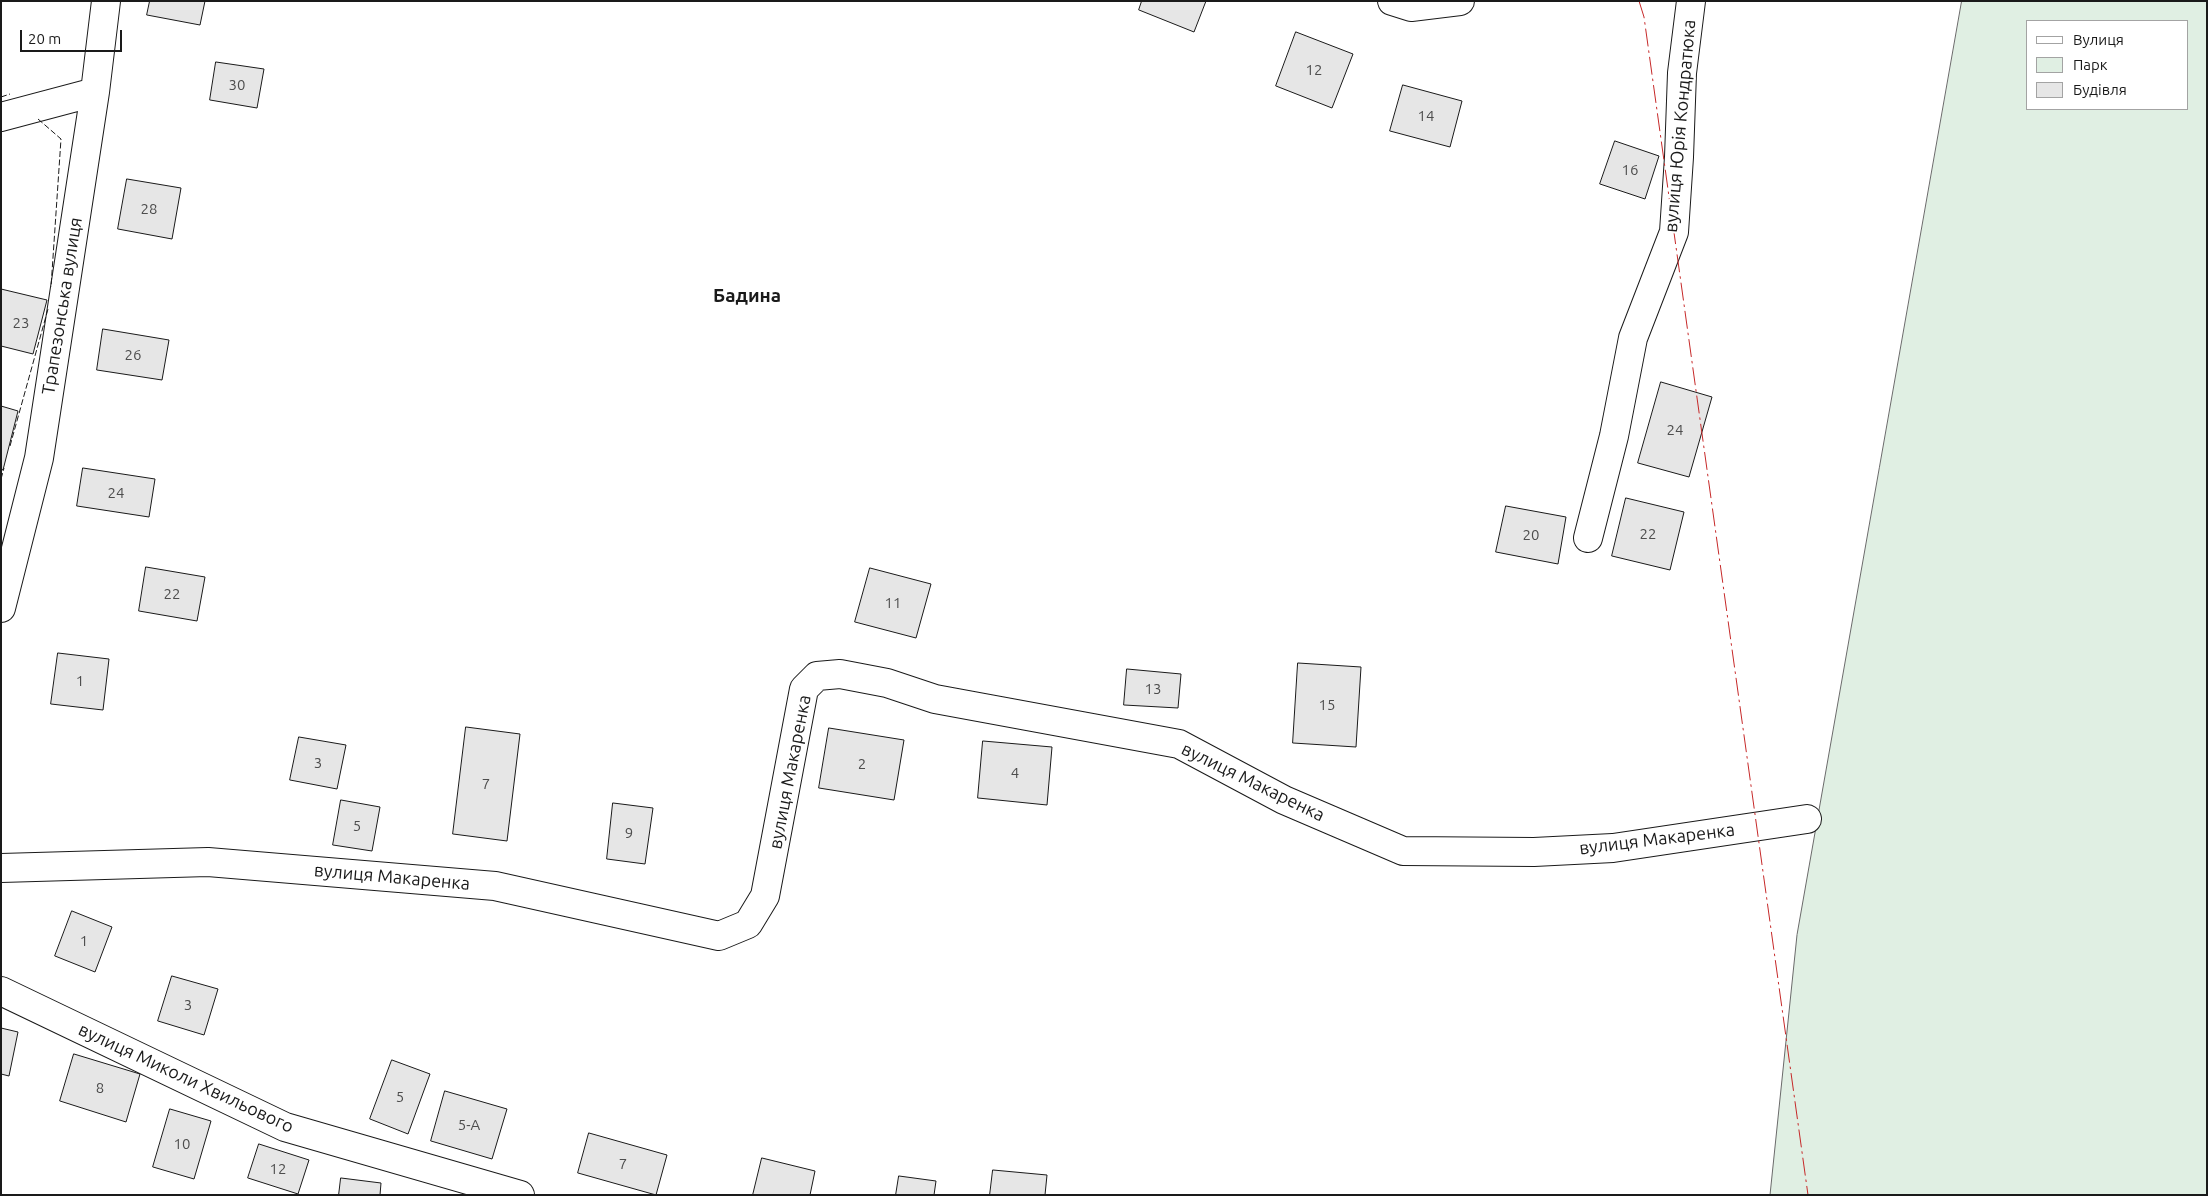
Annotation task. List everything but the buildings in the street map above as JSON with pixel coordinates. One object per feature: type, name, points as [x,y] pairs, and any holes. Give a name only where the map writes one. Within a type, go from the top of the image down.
[{"type":"street","name":"Трапезонська вулиця","points":[[1,608],[39,458],[95,92],[106,1]]},
{"type":"street","points":[[1392,1],[1412,7],[1460,1]]},
{"type":"street","name":"вулиця Юрія Кондратюка","points":[[1588,538],[1614,436],[1634,338],[1674,232],[1680,157],[1682,73],[1691,1]]},
{"type":"street","points":[[1,117],[95,92]]},
{"type":"street","name":"вулиця Макаренка","points":[[1,868],[208,862],[495,886],[719,936],[748,924],[765,896],[804,689],[817,676],[840,674],[887,683],[935,700],[1179,744],[1284,800],[1403,851],[1534,852],[1613,848],[1807,819]]},
{"type":"street","name":"вулиця Миколи Хвильового","points":[[1,991],[285,1127],[520,1195]]},
{"type":"green space","points":[[1962,1],[2207,1],[2207,1195],[1770,1195],[1797,935]]},
{"type":"fence","points":[[1,97],[10,94]]},
{"type":"fence","points":[[38,119],[61,139],[51,287]]},
{"type":"fence","points":[[10,446],[48,309]]},
{"type":"fence","points":[[1,479],[4,468]]},
{"type":"power","points":[[1639,1],[1644,17],[1808,1195]]},
{"type":"district","name":"Бадина","points":[[747,296]]}]
